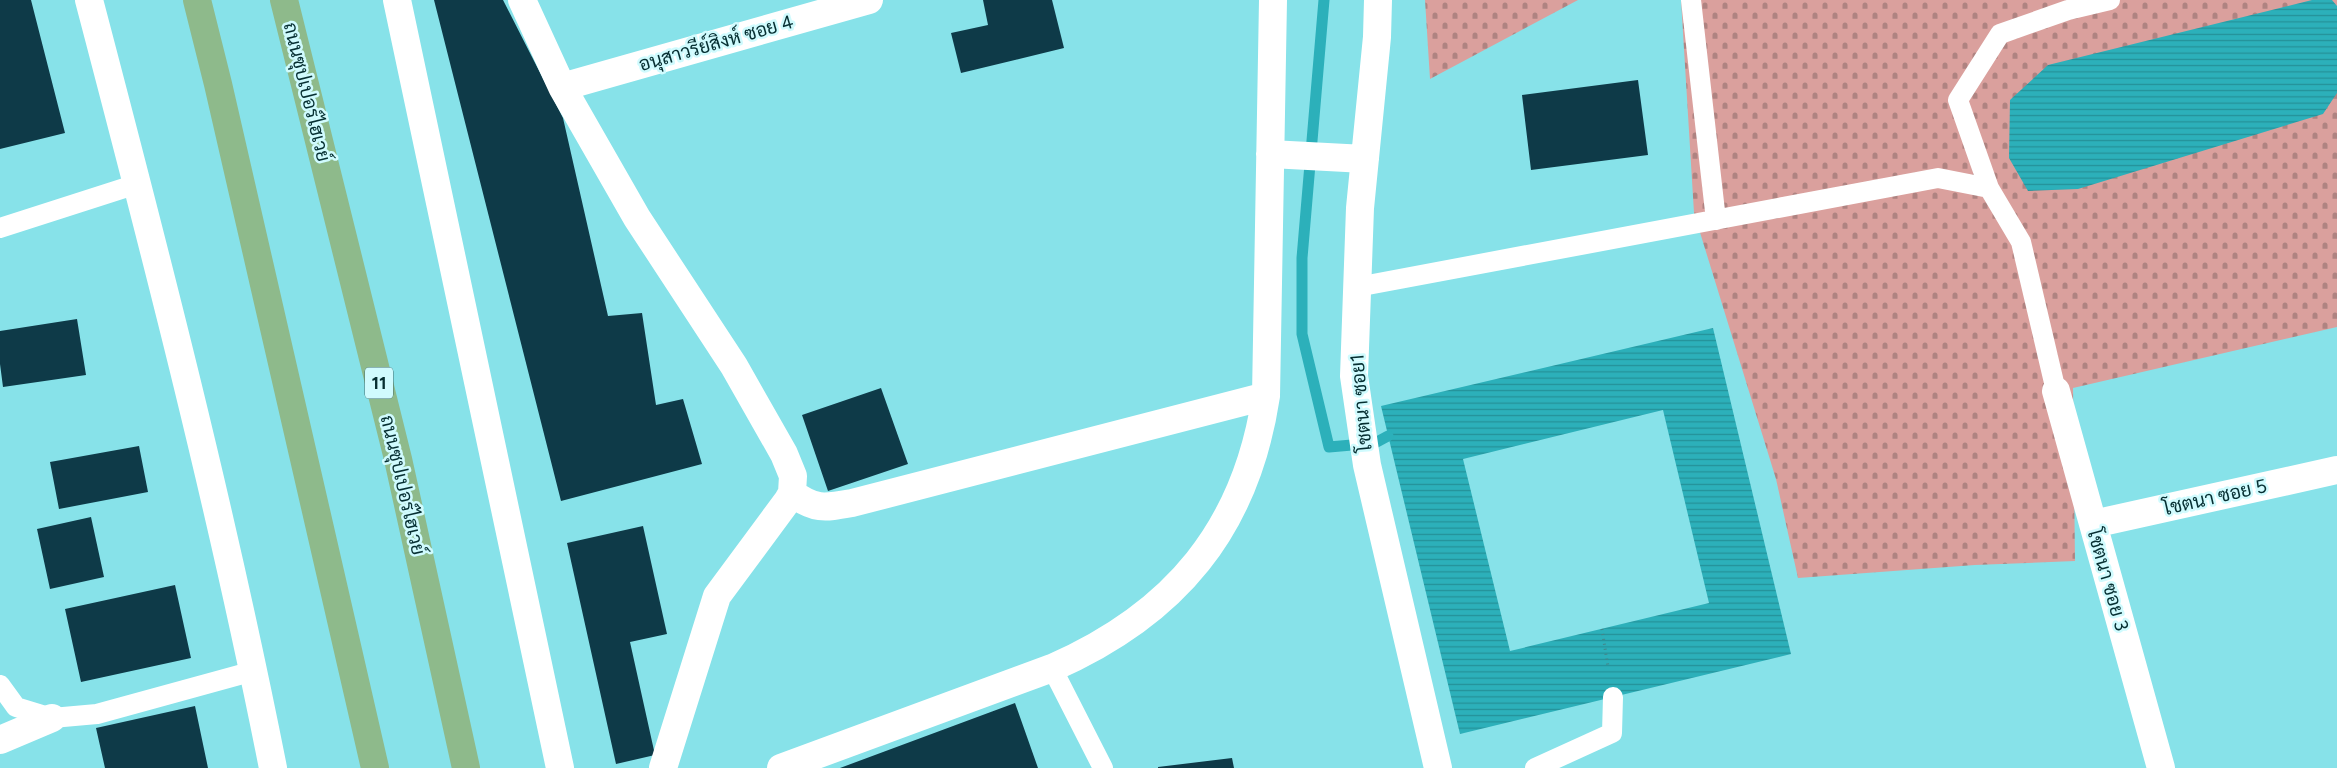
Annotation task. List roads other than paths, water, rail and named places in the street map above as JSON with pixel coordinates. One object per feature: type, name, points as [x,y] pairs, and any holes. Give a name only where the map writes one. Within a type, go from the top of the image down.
[{"type":"highway","points":[[197,0],[375,768]]},
{"type":"highway","name":"ถนนซุปเปอร์ไฮเวย์","points":[[284,0],[398,459],[466,768]]},
{"type":"street","points":[[89,0],[196,422],[254,671],[273,768]]},
{"type":"street","points":[[397,0],[560,768]]},
{"type":"street","points":[[522,0],[562,87],[637,218],[734,366],[768,424],[791,470],[792,493],[717,596],[663,768]]},
{"type":"street","name":"อนุสาวรีย์สิงห์ ซอย 4","points":[[562,87],[869,0]]},
{"type":"street","points":[[781,768],[1052,668],[1086,653],[1131,626],[1168,596],[1194,567],[1215,537],[1236,502],[1250,471],[1260,434],[1266,396],[1273,0]]},
{"type":"street","name":"โชตนา ซอย1","points":[[1378,0],[1377,37],[1360,208],[1354,376],[1367,465],[1438,768]]},
{"type":"street","points":[[1270,154],[1365,159]]},
{"type":"street","name":"โชตนา ซอย 3","points":[[2056,391],[2161,768]]},
{"type":"street","points":[[792,493],[810,505],[819,507],[852,503],[1266,396]]},
{"type":"street","name":"โชตนา ซอย 5","points":[[2093,524],[2337,470]]},
{"type":"street","points":[[0,740],[52,718]]},
{"type":"lane","points":[[1691,0],[1716,220]]},
{"type":"lane","points":[[2056,391],[2020,242],[1989,188],[1958,100],[2000,34],[2068,10],[2110,0]]},
{"type":"lane","points":[[1357,287],[1938,178],[1989,188]]},
{"type":"lane","points":[[0,228],[137,184]]},
{"type":"lane","points":[[1052,668],[1103,768]]},
{"type":"lane","points":[[0,685],[16,707],[52,718],[97,714],[254,671]]},
{"type":"lane","points":[[1535,768],[1612,733],[1612,697]]},
{"type":"water","points":[[2312,0],[2332,0],[2337,6],[2337,93],[2323,114],[2078,189],[2028,191],[2009,158],[2010,100],[2048,65]]},
{"type":"water","points":[[1713,328],[1791,654],[1460,734],[1381,406]],"holes":[[[1663,410],[1709,603],[1510,651],[1463,459]]]},
{"type":"waterway","points":[[1324,0],[1302,258],[1302,334],[1329,447],[1375,443],[1388,436]]}]
